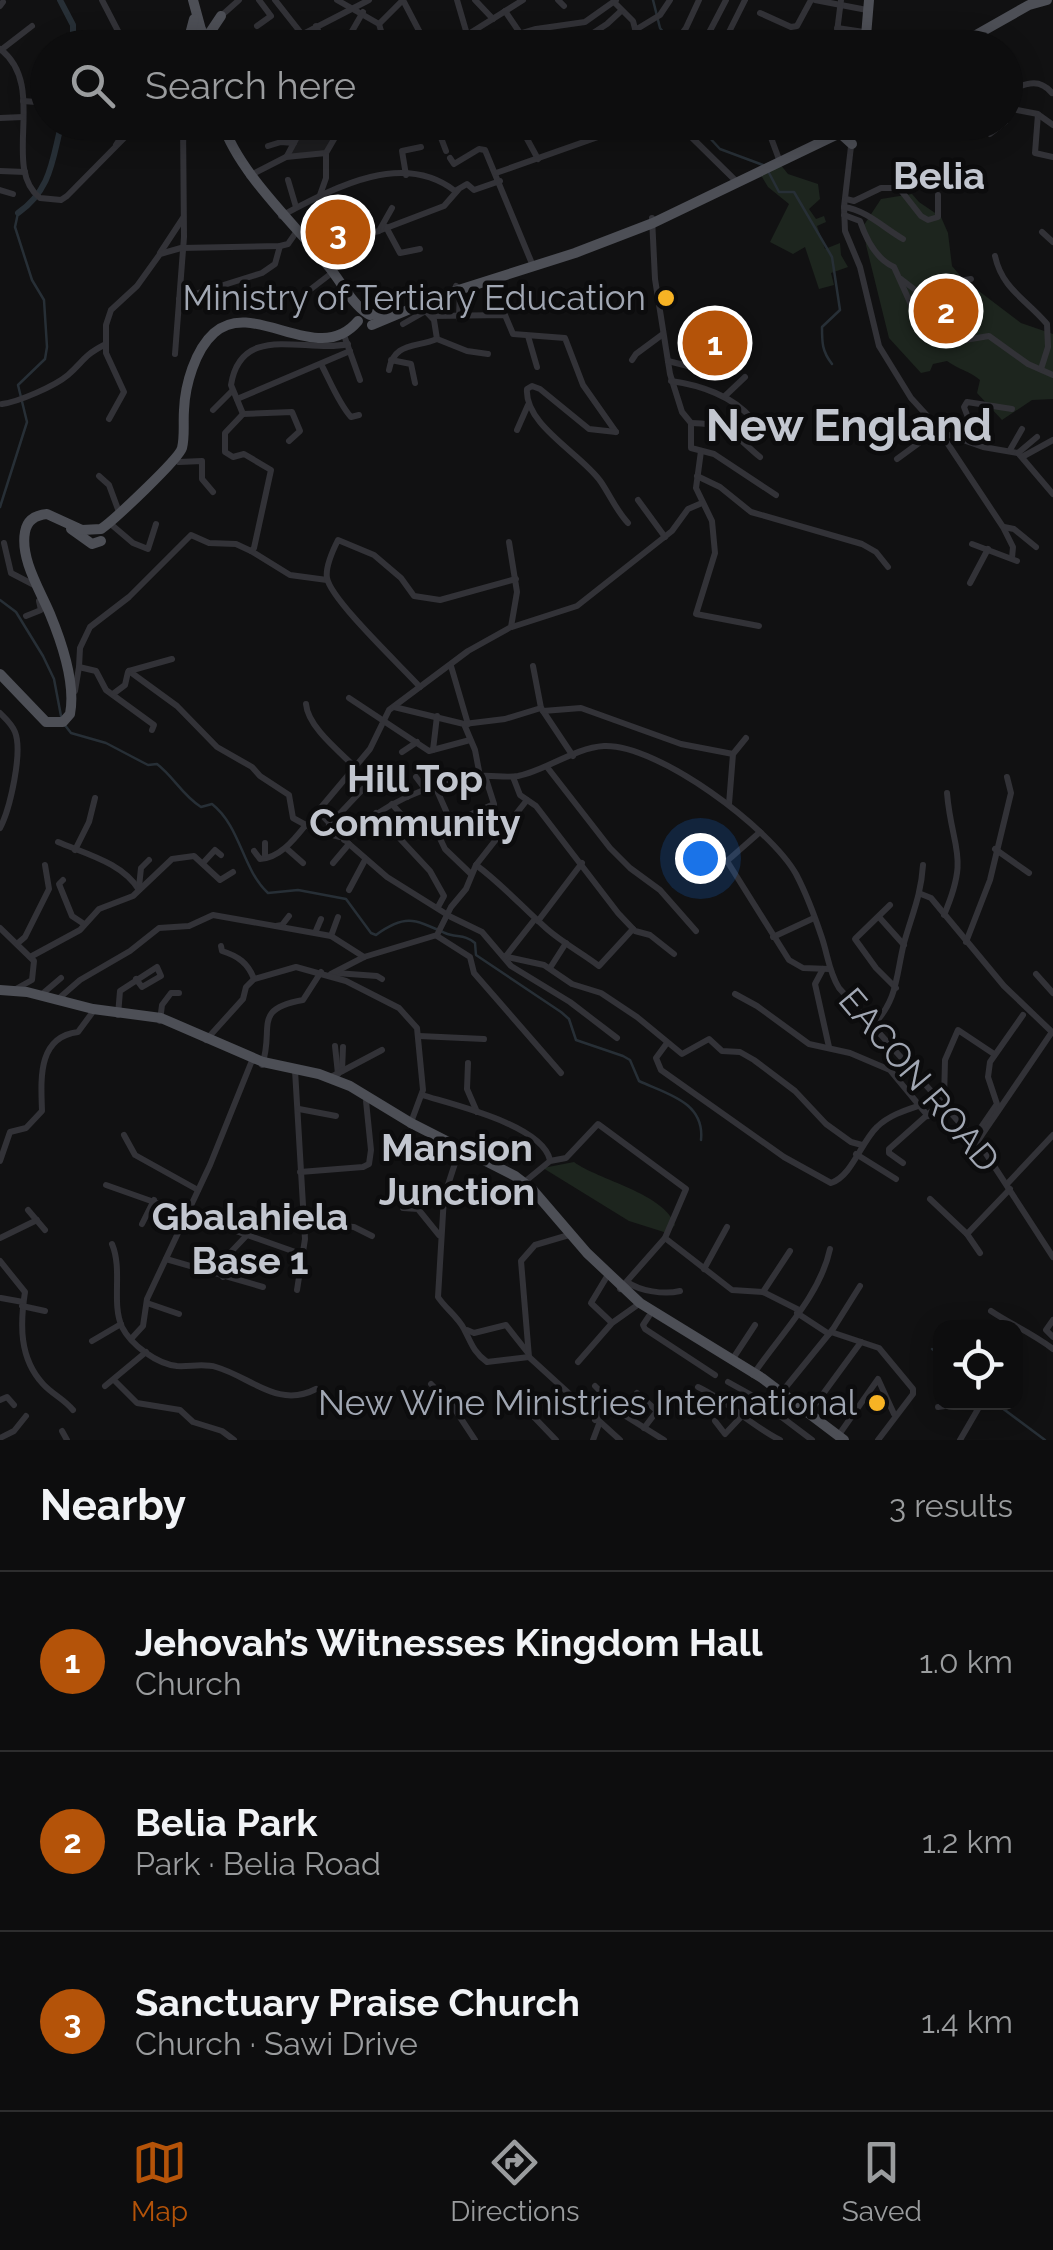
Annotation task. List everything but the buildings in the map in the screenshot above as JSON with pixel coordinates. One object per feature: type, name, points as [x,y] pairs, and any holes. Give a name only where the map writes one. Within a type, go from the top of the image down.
[{"type":"main road","points":[[190,0],[194,30]]},
{"type":"main road","points":[[989,30],[1029,6],[1050,2]]},
{"type":"main road","points":[[864,30],[868,5]]},
{"type":"main road","points":[[200,30],[209,18],[225,12]]},
{"type":"main road","points":[[212,30],[225,12]]},
{"type":"main road","points":[[225,140],[229,152],[310,246],[366,320]]},
{"type":"main road","points":[[95,537],[180,455],[187,387],[212,334],[230,324],[248,323],[327,339],[343,334],[366,320],[652,221],[813,140]]},
{"type":"main road","points":[[852,140],[852,144]]},
{"type":"main road","points":[[95,537],[113,526],[179,462],[186,444],[192,383],[215,337],[228,329],[247,327],[318,343],[348,344],[366,320],[426,311],[458,288]]},
{"type":"main road","points":[[0,677],[46,722],[63,722],[70,714],[66,661],[38,590],[25,541],[30,521],[51,514],[95,537]]},
{"type":"main road","points":[[0,677],[39,723],[49,729],[60,729],[71,722],[76,713],[75,692],[59,624],[36,571],[29,530],[36,521],[47,518],[95,537]]},
{"type":"main road","points":[[8,992],[92,1013],[118,1014]]},
{"type":"main road","points":[[8,992],[41,995],[92,1010],[160,1020],[257,1062],[342,1086],[368,1099],[522,1184],[606,1278],[623,1286],[636,1306],[695,1341]]},
{"type":"main road","points":[[295,1071],[337,1074],[368,1099]]},
{"type":"main road","points":[[568,1235],[650,1311],[753,1375]]},
{"type":"main road","points":[[708,1350],[732,1361],[840,1438]]},
{"type":"main road","points":[[780,1394],[823,1426]]},
{"type":"street","points":[[102,0],[117,30]]},
{"type":"street","points":[[225,12],[239,0]]},
{"type":"street","points":[[257,26],[272,16],[259,0]]},
{"type":"street","points":[[275,0],[299,30]]},
{"type":"street","points":[[336,0],[363,12],[380,30]]},
{"type":"street","points":[[307,30],[368,0]]},
{"type":"street","points":[[378,24],[403,0],[419,30]]},
{"type":"street","points":[[475,0],[493,19]]},
{"type":"street","points":[[475,30],[522,0]]},
{"type":"street","points":[[540,30],[586,22],[616,2],[637,29],[657,17],[670,0]]},
{"type":"street","points":[[683,30],[699,0]]},
{"type":"street","points":[[710,30],[726,0]]},
{"type":"street","points":[[731,30],[745,0]]},
{"type":"street","points":[[760,13],[795,26],[815,0],[868,5]]},
{"type":"street","points":[[460,1],[466,30]]},
{"type":"street","points":[[841,3],[836,28],[850,30]]},
{"type":"street","points":[[505,11],[515,30]]},
{"type":"street","points":[[598,30],[623,11]]},
{"type":"street","points":[[354,30],[363,12]]},
{"type":"street","points":[[32,26],[2,53],[20,77],[25,172],[38,196],[61,200],[68,196],[125,140]]},
{"type":"street","points":[[316,26],[318,30]]},
{"type":"street","points":[[1023,87],[1035,82],[1044,84],[1052,93]]},
{"type":"street","points":[[23,100],[30,101]]},
{"type":"street","points":[[1023,111],[1038,114],[1053,125]]},
{"type":"street","points":[[1038,114],[1035,153],[1053,157]]},
{"type":"street","points":[[0,118],[23,117]]},
{"type":"street","points":[[110,154],[119,140]]},
{"type":"street","points":[[175,354],[182,277],[183,140]]},
{"type":"street","points":[[286,157],[296,140]]},
{"type":"street","points":[[320,196],[326,178],[326,153],[334,140]]},
{"type":"street","points":[[442,140],[448,155],[459,164],[483,148],[533,264]]},
{"type":"street","points":[[528,140],[538,159]]},
{"type":"street","points":[[310,246],[384,229],[444,206],[464,184],[474,190],[584,140]]},
{"type":"street","points":[[697,140],[742,178]]},
{"type":"street","points":[[771,140],[774,162]]},
{"type":"street","points":[[268,146],[294,143]]},
{"type":"street","points":[[852,144],[844,231],[860,267],[878,346],[1003,527],[1015,559],[972,544]]},
{"type":"street","points":[[406,175],[402,152],[420,147]]},
{"type":"street","points":[[250,175],[286,157],[326,153]]},
{"type":"street","points":[[0,171],[25,172]]},
{"type":"street","points":[[283,215],[371,174],[437,178],[458,190]]},
{"type":"street","points":[[288,180],[296,207]]},
{"type":"street","points":[[844,207],[880,188],[899,188],[920,216],[928,220],[938,217],[938,194]]},
{"type":"street","points":[[0,190],[13,194]]},
{"type":"street","points":[[844,207],[855,221],[860,221],[870,243],[900,278],[950,317]]},
{"type":"street","points":[[844,207],[860,210],[903,240]]},
{"type":"street","points":[[384,229],[392,208]]},
{"type":"street","points":[[109,419],[124,390],[104,345],[112,310],[137,286],[184,216]]},
{"type":"street","points":[[652,221],[654,279],[671,381],[682,412],[692,423],[734,431],[760,457]]},
{"type":"street","points":[[384,229],[400,253],[420,249]]},
{"type":"street","points":[[179,299],[262,273],[275,264],[284,245],[297,231]]},
{"type":"street","points":[[1042,232],[1053,242]]},
{"type":"street","points":[[160,254],[181,248],[284,245]]},
{"type":"street","points":[[995,256],[998,271],[1017,297],[1047,324],[1048,347],[1041,369]]},
{"type":"street","points":[[311,289],[332,273]]},
{"type":"street","points":[[900,278],[913,309],[940,344],[986,335],[1053,375]]},
{"type":"street","points":[[932,304],[954,284],[971,279]]},
{"type":"street","points":[[458,288],[459,318]]},
{"type":"street","points":[[426,311],[437,339]]},
{"type":"street","points":[[403,324],[426,311],[459,318],[505,315],[513,334],[565,338],[582,385],[616,432],[589,429],[535,386],[528,387],[526,392],[528,404],[546,428],[600,481],[612,505],[628,523]]},
{"type":"street","points":[[528,334],[537,368]]},
{"type":"street","points":[[632,360],[663,334]]},
{"type":"street","points":[[390,370],[398,350],[437,339],[467,351],[488,354]]},
{"type":"street","points":[[243,414],[232,391],[231,378],[241,357],[256,348],[298,344],[330,348],[348,344]]},
{"type":"street","points":[[238,399],[322,364],[348,344]]},
{"type":"street","points":[[348,344],[360,380]]},
{"type":"street","points":[[2,404],[59,381],[82,357],[104,345]]},
{"type":"street","points":[[391,360],[410,364],[415,383]]},
{"type":"street","points":[[668,361],[696,368]]},
{"type":"street","points":[[322,364],[346,414],[354,418],[358,414]]},
{"type":"street","points":[[724,397],[745,376]]},
{"type":"street","points":[[671,381],[724,397],[752,419]]},
{"type":"street","points":[[213,410],[232,391]]},
{"type":"street","points":[[970,442],[972,428],[964,407],[968,402],[1012,409]]},
{"type":"street","points":[[517,430],[528,404]]},
{"type":"street","points":[[251,552],[271,474],[244,454],[232,456],[224,450],[226,434],[243,414],[292,412],[300,431],[289,441]]},
{"type":"street","points":[[692,423],[691,448],[714,454],[776,495]]},
{"type":"street","points":[[1017,454],[1022,429]]},
{"type":"street","points":[[939,430],[1017,454],[1053,494]]},
{"type":"street","points":[[896,458],[939,430]]},
{"type":"street","points":[[1017,454],[1037,438]]},
{"type":"street","points":[[1017,454],[1053,440]]},
{"type":"street","points":[[701,451],[696,488],[712,521],[715,553],[696,614],[759,626]]},
{"type":"street","points":[[179,462],[202,461],[202,479],[213,492]]},
{"type":"street","points":[[99,476],[108,485],[120,514]]},
{"type":"street","points":[[698,476],[720,487],[751,512],[868,546],[888,567]]},
{"type":"street","points":[[638,500],[665,537]]},
{"type":"street","points":[[617,1038],[570,1002],[510,966],[482,932],[399,886],[365,860],[318,811],[370,750],[393,707],[480,643],[511,627],[577,606],[665,537],[688,509],[702,503]]},
{"type":"street","points":[[113,526],[133,543],[148,549],[156,524]]},
{"type":"street","points":[[1003,527],[1014,530],[1036,547]]},
{"type":"street","points":[[75,692],[80,648],[96,621],[124,602],[192,534],[209,543],[236,544],[290,574],[328,580]]},
{"type":"street","points":[[420,687],[344,606],[328,580],[326,574],[336,542],[341,539],[386,564],[414,596],[440,600],[516,579]]},
{"type":"street","points":[[4,542],[11,574],[38,590],[40,610],[26,616]]},
{"type":"street","points":[[509,542],[516,579],[511,627]]},
{"type":"street","points":[[970,582],[988,549]]},
{"type":"street","points":[[128,671],[172,659]]},
{"type":"street","points":[[451,666],[470,740],[494,804],[467,816]]},
{"type":"street","points":[[533,666],[542,710],[574,756]]},
{"type":"street","points":[[79,667],[96,670],[106,690],[154,725],[152,730]]},
{"type":"street","points":[[112,694],[125,686],[128,671]]},
{"type":"street","points":[[128,671],[177,706],[216,747],[289,794],[291,816],[305,826],[345,840]]},
{"type":"street","points":[[349,698],[433,750],[470,740]]},
{"type":"street","points":[[306,704],[310,718],[356,768]]},
{"type":"street","points":[[393,707],[466,724],[542,710],[581,708],[682,744],[733,754]]},
{"type":"street","points":[[0,713],[11,724],[18,742],[10,808],[0,828]]},
{"type":"street","points":[[433,750],[437,716]]},
{"type":"street","points":[[730,804],[733,754],[746,738]]},
{"type":"street","points":[[402,752],[416,742]]},
{"type":"street","name":"EACON ROAD","points":[[333,863],[345,840],[376,813],[425,789],[483,776],[513,777],[604,746],[636,751],[730,804],[796,874],[814,918],[826,969],[846,998],[874,1024],[975,1141],[1053,1257]]},
{"type":"street","points":[[547,767],[610,848],[660,890],[696,930]]},
{"type":"street","points":[[388,777],[407,797]]},
{"type":"street","points":[[513,777],[520,794],[536,806],[609,904],[633,929],[674,954]]},
{"type":"street","points":[[966,942],[990,880],[1011,793],[1007,777]]},
{"type":"street","points":[[416,778],[425,789]]},
{"type":"street","points":[[392,804],[420,836],[436,830],[451,822],[435,786]]},
{"type":"street","points":[[329,825],[362,789]]},
{"type":"street","points":[[944,915],[955,890],[960,860],[947,794]]},
{"type":"street","points":[[75,850],[89,822],[95,798]]},
{"type":"street","points":[[332,974],[364,957],[439,932],[476,865],[527,800]]},
{"type":"street","points":[[376,813],[434,877],[444,896],[438,908]]},
{"type":"street","points":[[255,863],[261,849],[264,860],[286,848],[305,826]]},
{"type":"street","points":[[436,830],[444,849],[471,874]]},
{"type":"street","points":[[760,832],[726,861],[792,962],[803,968],[826,969]]},
{"type":"street","points":[[58,842],[112,865],[139,890]]},
{"type":"street","points":[[286,848],[303,863]]},
{"type":"street","points":[[995,849],[1029,873]]},
{"type":"street","points":[[203,864],[214,850],[221,855]]},
{"type":"street","points":[[32,956],[74,934],[102,907],[128,899],[177,856],[194,856],[220,880],[234,872]]},
{"type":"street","points":[[139,890],[141,868],[148,860]]},
{"type":"street","points":[[349,890],[365,860]]},
{"type":"street","points":[[504,956],[582,863]]},
{"type":"street","points":[[18,943],[25,937],[49,888],[45,865]]},
{"type":"street","points":[[476,865],[504,886],[516,903],[599,966],[633,929]]},
{"type":"street","points":[[874,1024],[886,1011],[896,988],[904,945],[921,894],[923,865]]},
{"type":"street","points":[[63,880],[58,884],[72,916],[84,924]]},
{"type":"street","points":[[921,894],[931,898],[1004,986],[1052,1031],[975,1141]]},
{"type":"street","points":[[890,905],[856,939],[896,988]]},
{"type":"street","points":[[57,1000],[72,985],[130,952],[162,928],[189,926],[212,915],[331,936],[364,957]]},
{"type":"street","points":[[275,927],[289,916]]},
{"type":"street","points":[[879,917],[904,945]]},
{"type":"street","points":[[331,936],[338,918]]},
{"type":"street","points":[[773,937],[814,918]]},
{"type":"street","points":[[315,933],[321,919]]},
{"type":"street","points":[[0,928],[32,956],[34,976],[8,992],[0,982]]},
{"type":"street","points":[[439,932],[470,957],[474,973],[561,1073]]},
{"type":"street","points":[[550,968],[566,943]]},
{"type":"street","points":[[221,946],[222,952],[245,964],[254,979]]},
{"type":"street","points":[[504,956],[550,968],[572,984],[601,993],[684,1054],[711,1040],[722,1051],[748,1056],[800,1096],[841,1137],[862,1145]]},
{"type":"street","points":[[207,1040],[244,1000],[246,988],[254,979],[288,967],[382,979]]},
{"type":"street","points":[[826,969],[815,984],[829,1048]]},
{"type":"street","points":[[132,1338],[144,1326],[147,1303],[186,1214],[268,1046],[268,1016],[279,1006],[303,1000],[320,972]]},
{"type":"street","points":[[332,974],[400,1008],[420,1036],[422,1095],[410,1125]]},
{"type":"street","points":[[1036,974],[1053,993]]},
{"type":"street","points":[[41,995],[61,978]]},
{"type":"street","points":[[118,1014],[118,994],[136,979]]},
{"type":"street","points":[[160,1020],[166,996],[179,992]]},
{"type":"street","points":[[735,994],[809,1044],[856,1055],[890,1070],[928,1116]]},
{"type":"street","points":[[0,1161],[10,1132],[26,1128],[42,1111],[40,1084],[51,1046],[61,1036],[78,1032],[92,1013]]},
{"type":"street","points":[[975,1141],[997,1104],[988,1077],[994,1054],[1023,1015]]},
{"type":"street","points":[[903,1163],[890,1149],[944,1098],[944,1060],[958,1030],[994,1054]]},
{"type":"street","points":[[420,1036],[484,1038]]},
{"type":"street","points":[[667,1043],[658,1054],[657,1066],[784,1157],[827,1182],[842,1178],[862,1145],[887,1119],[921,1105]]},
{"type":"street","points":[[337,1074],[339,1047]]},
{"type":"street","points":[[337,1074],[382,1050]]},
{"type":"street","points":[[468,1063],[466,1089],[478,1113]]},
{"type":"street","points":[[295,1071],[304,1223],[297,1290]]},
{"type":"street","points":[[422,1095],[522,1131],[548,1153],[550,1161]]},
{"type":"street","points":[[300,1172],[369,1164],[368,1099]]},
{"type":"street","points":[[299,1109],[336,1116]]},
{"type":"street","points":[[522,1184],[550,1161],[566,1158],[598,1124],[686,1189],[665,1238],[623,1286]]},
{"type":"street","points":[[124,1135],[135,1154],[198,1190]]},
{"type":"street","points":[[967,1234],[1053,1135]]},
{"type":"street","points":[[460,1148],[445,1191],[438,1297],[472,1334],[509,1327],[529,1356],[620,1440]]},
{"type":"street","points":[[856,1154],[896,1179]]},
{"type":"street","points":[[106,1184],[302,1254]]},
{"type":"street","points":[[930,1199],[980,1252]]},
{"type":"street","points":[[142,1224],[154,1200]]},
{"type":"street","points":[[403,1208],[418,1208],[440,1236]]},
{"type":"street","points":[[28,1210],[45,1230]]},
{"type":"street","points":[[0,1238],[37,1220]]},
{"type":"street","points":[[304,1223],[354,1227],[372,1236]]},
{"type":"street","points":[[704,1269],[727,1227]]},
{"type":"street","points":[[223,1277],[230,1254],[248,1234]]},
{"type":"street","points":[[529,1356],[520,1266],[528,1252],[568,1235]]},
{"type":"street","points":[[665,1238],[734,1291],[763,1292],[830,1333],[879,1348],[914,1391],[878,1440]]},
{"type":"street","points":[[112,1244],[118,1261],[121,1324],[146,1352],[176,1366],[212,1366],[281,1396],[294,1398],[316,1389]]},
{"type":"street","points":[[753,1375],[798,1312],[822,1272],[830,1249]]},
{"type":"street","points":[[763,1292],[790,1250]]},
{"type":"street","points":[[166,1260],[263,1287]]},
{"type":"street","points":[[0,1261],[25,1295],[21,1323],[26,1353],[44,1386],[62,1396],[73,1410]]},
{"type":"street","points":[[606,1278],[591,1303],[612,1323]]},
{"type":"street","points":[[623,1286],[680,1291]]},
{"type":"street","points":[[780,1394],[830,1333],[860,1286]]},
{"type":"street","points":[[2,1298],[45,1310]]},
{"type":"street","points":[[147,1303],[178,1314]]},
{"type":"street","points":[[578,1362],[612,1323],[636,1306]]},
{"type":"street","points":[[990,1311],[1053,1349]]},
{"type":"street","points":[[649,1316],[643,1325],[645,1329],[715,1375]]},
{"type":"street","points":[[1053,1320],[1046,1330],[1053,1336]]},
{"type":"street","points":[[92,1341],[121,1324]]},
{"type":"street","points":[[732,1361],[754,1325]]},
{"type":"street","points":[[466,1330],[469,1344],[487,1362],[529,1356]]},
{"type":"street","points":[[809,1413],[862,1341]]},
{"type":"street","points":[[105,1386],[146,1352]]},
{"type":"street","points":[[114,1380],[137,1402],[180,1410],[193,1422],[222,1431],[234,1440]]},
{"type":"street","points":[[840,1438],[878,1380],[894,1414]]},
{"type":"street","points":[[728,1382],[756,1397],[812,1440],[823,1426]]},
{"type":"street","points":[[432,1384],[452,1405],[475,1440]]},
{"type":"street","points":[[595,1386],[610,1402],[664,1440]]},
{"type":"street","points":[[698,1387],[720,1396],[742,1417],[780,1440]]},
{"type":"street","points":[[637,1392],[657,1411],[644,1428]]},
{"type":"street","points":[[0,1400],[6,1396],[14,1404]]},
{"type":"street","points":[[593,1440],[597,1422],[610,1402]]},
{"type":"street","points":[[960,1440],[977,1410]]},
{"type":"street","points":[[531,1414],[556,1440]]},
{"type":"street","points":[[0,1438],[14,1431],[26,1416]]},
{"type":"street","points":[[715,1421],[725,1434],[742,1417]]},
{"type":"street","points":[[62,1431],[66,1440]]},
{"type":"street","points":[[757,1440],[761,1434],[772,1440]]},
{"type":"shaded area","points":[[297,140],[330,140],[325,151],[288,156]]},
{"type":"shaded area","points":[[780,164],[788,174],[818,184],[820,199],[809,209],[816,219],[824,216],[826,222],[817,226],[825,249],[840,243],[848,267],[831,273],[834,285],[819,289],[805,247],[793,254],[770,242],[789,204],[768,187],[759,172]]},
{"type":"shaded area","points":[[912,194],[941,217],[948,233],[952,266],[963,279],[1021,323],[1053,334],[1053,399],[1032,400],[1002,420],[977,393],[980,380],[976,377],[947,361],[933,364],[930,371],[921,373],[889,338],[864,225],[881,199]]},
{"type":"shaded area","points":[[574,1162],[658,1204],[675,1225],[667,1233],[629,1221],[543,1168]]},
{"type":"waterway","points":[[60,0],[73,30]]},
{"type":"waterway","points":[[653,0],[662,30]]},
{"type":"waterway","points":[[18,213],[38,194],[58,140]]},
{"type":"waterway","points":[[712,140],[720,149],[763,165]]},
{"type":"waterway","points":[[768,171],[779,192],[794,192],[832,257],[840,310],[822,327],[823,347],[832,364]]},
{"type":"waterway","points":[[0,507],[27,422],[18,385],[45,359],[47,347],[44,300],[32,280],[15,227],[18,213]]},
{"type":"waterway","points":[[0,600],[16,612],[43,656],[54,679],[61,716]]},
{"type":"waterway","points":[[64,724],[71,733],[106,743],[148,765],[157,764],[194,802],[201,807],[212,804],[229,824],[252,872],[268,893],[298,890],[346,899],[376,935],[402,921],[410,921],[471,940],[476,955],[569,1019],[576,1040],[630,1060],[639,1081],[691,1108],[701,1127],[701,1140]]},
{"type":"waterway","points":[[1005,1410],[1045,1440]]},
{"type":"place","name":"Sanctuary Praise Church","points":[[338,232]]},
{"type":"place","name":"Ministry of Tertiary Education","points":[[666,298]]},
{"type":"place","name":"Belia Park","points":[[946,311]]},
{"type":"place","name":"Jehovah’s Witnesses Kingdom Hall","points":[[715,343]]},
{"type":"place","name":"New Wine Ministries International","points":[[877,1403]]},
{"type":"district","name":"Belia","points":[[939,176]]},
{"type":"district","name":"New England","points":[[849,425]]},
{"type":"district","name":"Hill Top Community","points":[[415,801]]},
{"type":"district","name":"Mansion Junction","points":[[457,1170]]},
{"type":"district","name":"Gbalahiela Base 1","points":[[250,1239]]}]
